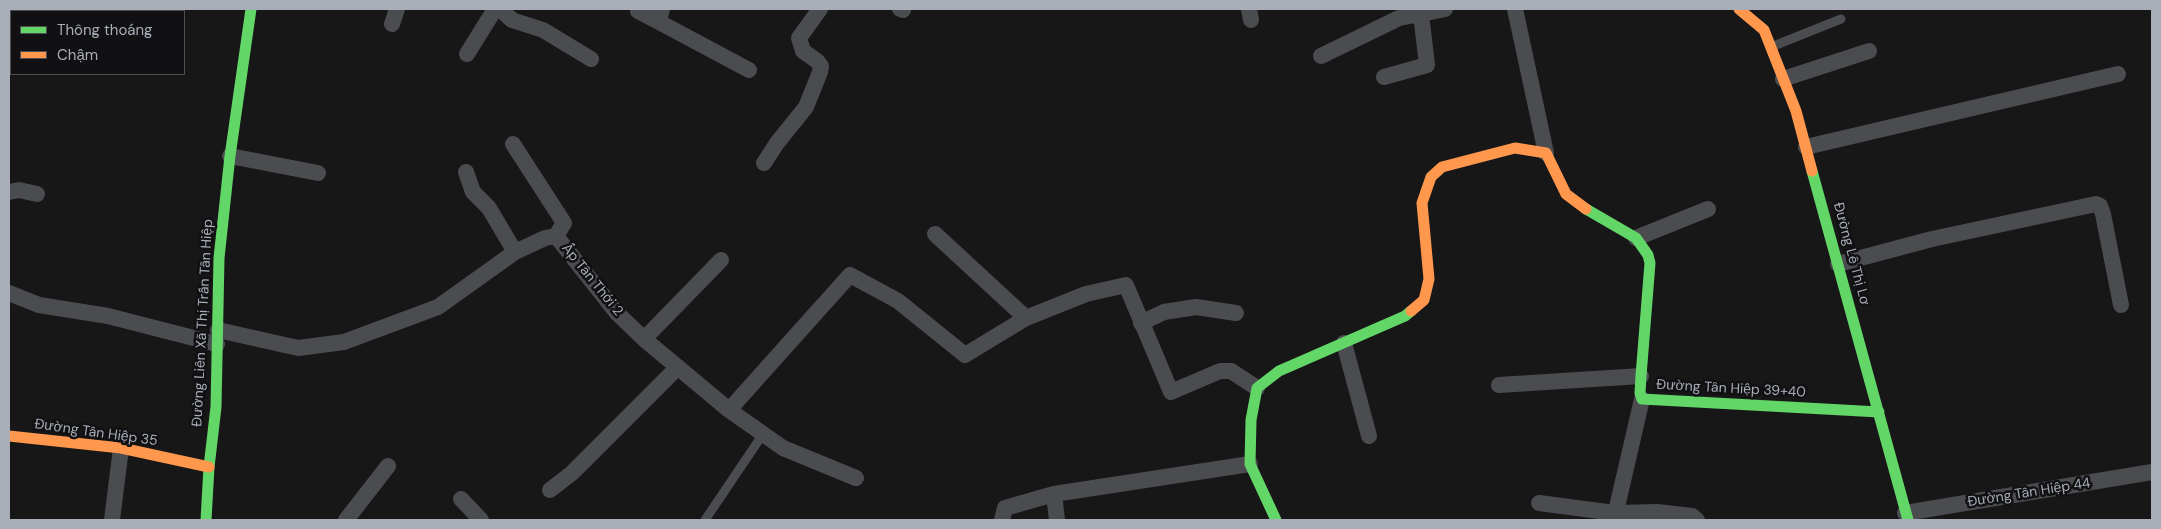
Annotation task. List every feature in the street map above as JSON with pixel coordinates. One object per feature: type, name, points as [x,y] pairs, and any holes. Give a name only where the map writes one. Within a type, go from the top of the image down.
[{"type":"street","name":"Đường Liên Xã Thị Trấn Tân Hiệp","points":[[206,520],[209,467],[216,407],[218,258],[230,156],[251,9]]},
{"type":"street","points":[[467,54],[495,9]]},
{"type":"street","points":[[500,9],[512,20],[543,30],[591,59]]},
{"type":"street","points":[[764,163],[777,143],[806,107],[820,72],[821,66],[803,51],[799,38],[820,9]]},
{"type":"street","points":[[1321,56],[1399,18],[1445,9]]},
{"type":"street","points":[[1276,520],[1250,464],[1251,420],[1257,388],[1279,371],[1405,316],[1424,300],[1429,279],[1422,203],[1431,177],[1442,167],[1515,148],[1546,152],[1516,9]]},
{"type":"street","name":"Đường Lê Thị Lơ","points":[[1739,9],[1764,30],[1796,111],[1907,516]]},
{"type":"street","points":[[638,11],[661,15],[749,70]]},
{"type":"street","points":[[1384,77],[1427,65],[1421,14]]},
{"type":"street","points":[[1783,79],[1869,51]]},
{"type":"street","points":[[1806,147],[2118,74]]},
{"type":"street","points":[[512,144],[564,223],[556,236]]},
{"type":"street","name":"Đường Tân Hiệp 39+40","points":[[1546,152],[1566,194],[1585,209],[1636,238],[1648,255],[1650,263],[1641,376],[1640,393],[1642,399],[1879,412]]},
{"type":"street","points":[[230,156],[318,174]]},
{"type":"street","points":[[466,172],[473,192],[489,208],[515,252]]},
{"type":"street","points":[[9,192],[19,190],[37,194]]},
{"type":"street","points":[[1838,264],[1932,239],[2096,204],[2100,206],[2103,214],[2122,305]]},
{"type":"street","points":[[1636,238],[1708,209]]},
{"type":"street","points":[[935,234],[1026,318]]},
{"type":"street","name":"Ấp Tân Thới 2","points":[[9,293],[39,305],[217,337],[298,348],[344,342],[438,307],[515,252],[545,238],[556,236],[617,313],[644,339],[729,410],[783,448],[856,478]]},
{"type":"street","points":[[644,339],[721,260]]},
{"type":"street","points":[[729,410],[850,275],[898,301],[965,355],[1026,318],[1086,294],[1126,285],[1171,392],[1220,371],[1231,371],[1257,388]]},
{"type":"street","points":[[1141,323],[1164,312],[1196,307],[1236,313]]},
{"type":"street","points":[[1344,343],[1369,436]]},
{"type":"street","points":[[550,490],[572,473],[678,367]]},
{"type":"street","points":[[1499,386],[1641,376]]},
{"type":"street","points":[[1614,516],[1642,399]]},
{"type":"street","name":"Đường Tân Hiệp 35","points":[[9,436],[122,448],[209,467]]},
{"type":"street","points":[[112,520],[122,448]]},
{"type":"street","points":[[1002,520],[1005,508],[1054,494],[1250,464]]},
{"type":"street","points":[[346,520],[388,466]]},
{"type":"street","name":"Đường Tân Hiệp 44","points":[[1907,516],[2152,472]]},
{"type":"street","points":[[1054,494],[1057,520]]},
{"type":"street","points":[[461,498],[481,520]]},
{"type":"street","points":[[1539,503],[1614,516],[1657,512],[1692,516],[1698,520]]},
{"type":"lane","points":[[1771,47],[1841,19]]},
{"type":"lane","points":[[705,520],[763,434]]},
{"type":"traffic: fast","points":[[206,520],[209,467],[216,407],[219,258],[230,156],[251,9]]},
{"type":"traffic: fast","points":[[1812,171],[1908,520]]},
{"type":"traffic: fast","points":[[1586,209],[1636,238],[1648,255],[1650,263],[1641,376],[1640,393],[1642,399],[1879,412]]},
{"type":"traffic: fast","points":[[1276,520],[1250,464],[1251,420],[1257,388],[1279,371],[1405,316],[1411,311]]},
{"type":"traffic: slow","points":[[1739,9],[1764,30],[1796,111],[1812,171]]},
{"type":"traffic: slow","points":[[1411,311],[1424,300],[1429,279],[1422,203],[1431,177],[1442,167],[1515,148],[1546,153],[1566,194],[1586,209]]},
{"type":"traffic: slow","points":[[9,436],[121,448],[209,467]]}]
